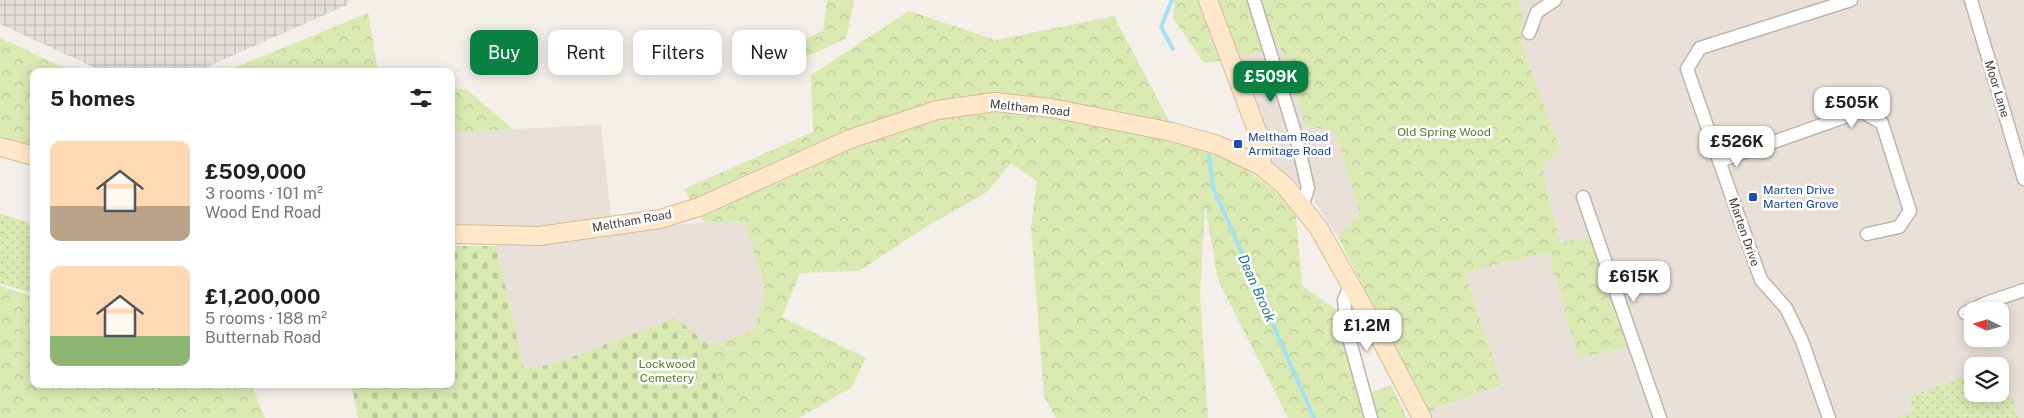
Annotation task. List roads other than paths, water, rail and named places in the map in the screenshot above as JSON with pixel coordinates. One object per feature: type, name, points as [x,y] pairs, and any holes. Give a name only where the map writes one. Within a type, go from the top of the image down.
[{"type":"main road","points":[[1208,0],[1263,148],[1261,166]]},
{"type":"main road","name":"Meltham Road","points":[[455,234],[539,236],[660,219],[699,207],[850,139],[937,110],[994,102],[1051,108],[1172,132],[1218,145],[1261,166],[1284,186],[1318,227],[1351,284],[1422,418]]},
{"type":"main road","points":[[0,147],[30,155]]},
{"type":"street","points":[[1254,0],[1296,136],[1308,188],[1302,207]]},
{"type":"street","points":[[1529,33],[1537,12],[1554,0]]},
{"type":"street","name":"Marten Drive","points":[[1829,418],[1802,341],[1786,308],[1761,280],[1687,69],[1700,48],[1851,0]]},
{"type":"street","name":"Moor Lane","points":[[1971,0],[2024,179]]},
{"type":"street","points":[[1720,161],[1861,111],[1882,123],[1910,211],[1899,227],[1867,234]]},
{"type":"street","points":[[1583,197],[1660,418]]},
{"type":"street","points":[[1351,284],[1344,300],[1348,334],[1372,418]]},
{"type":"street","points":[[1989,302],[2024,290]]},
{"type":"waterway","name":"Dean Brook","points":[[1172,0],[1161,27],[1173,49]]},
{"type":"waterway","name":"Dean Brook","points":[[1209,155],[1213,187],[1314,418]]},
{"type":"place","name":"Meltham Road Armitage Road","points":[[1238,144]]},
{"type":"place","name":"Marten Drive Marten Grove","points":[[1753,197]]},
{"type":"park label","name":"Old Spring Wood","points":[[1444,132]]},
{"type":"park label","name":"Lockwood Cemetery","points":[[667,371]]}]
